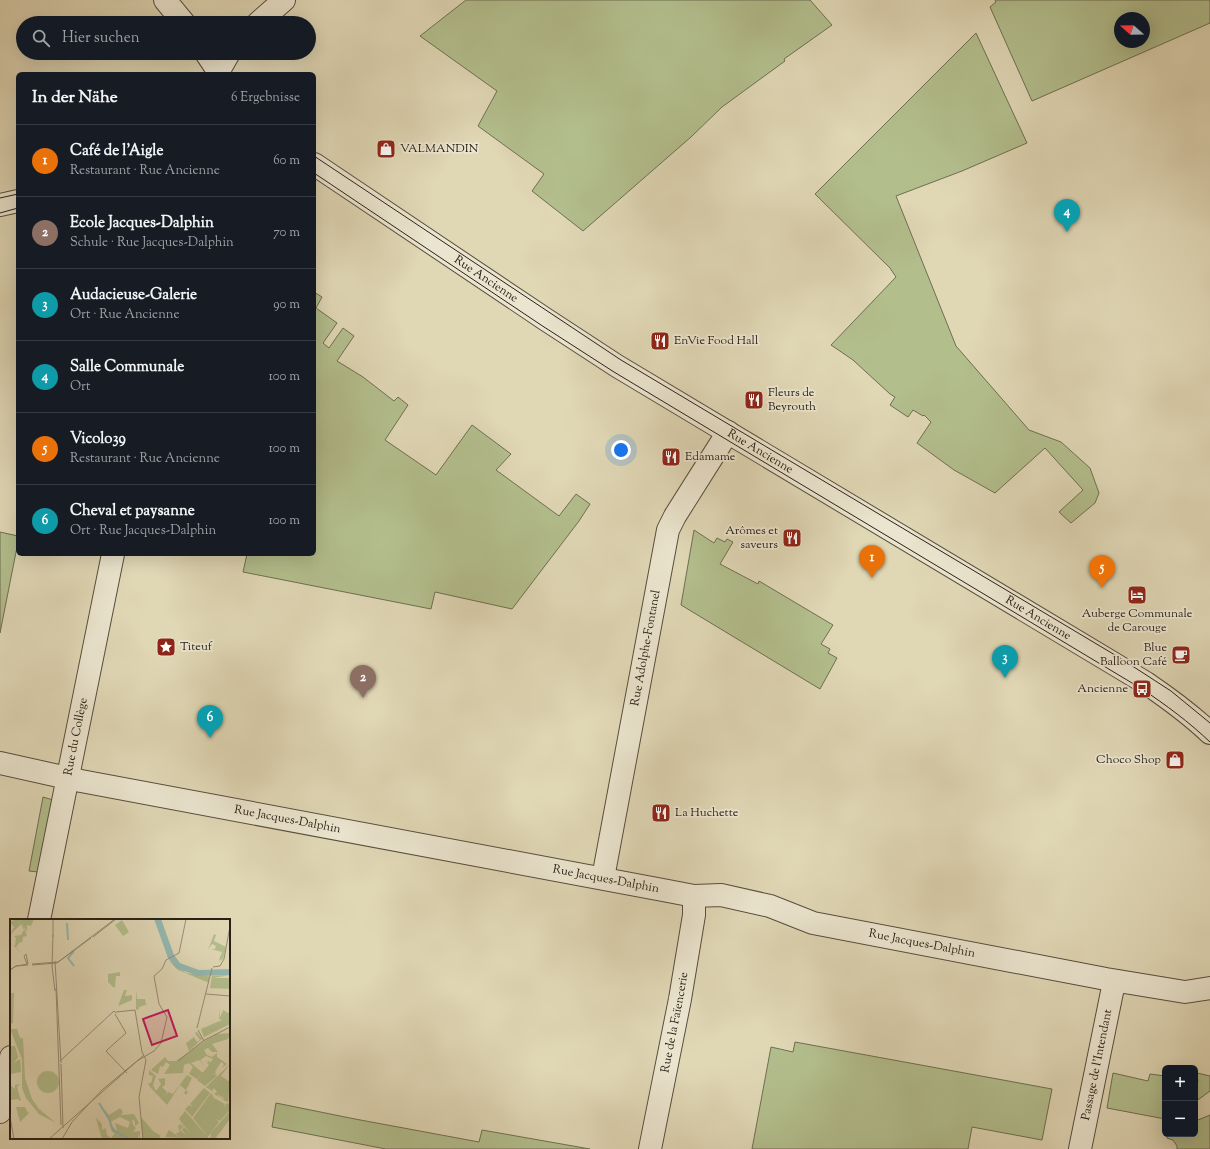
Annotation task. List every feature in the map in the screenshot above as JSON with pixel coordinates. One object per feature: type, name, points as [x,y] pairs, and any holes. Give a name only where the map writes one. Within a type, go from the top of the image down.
[{"type":"street","points":[[165,0],[178,16]]},
{"type":"street","points":[[266,16],[284,0]]},
{"type":"street","name":"Rue Ancienne","points":[[316,165],[611,362],[1146,683],[1196,719],[1210,733]]},
{"type":"street","points":[[0,205],[16,201]]},
{"type":"street","name":"Rue Adolphe-Fontanel","points":[[603,878],[668,530],[679,509],[728,432]]},
{"type":"street","name":"Rue du Collège","points":[[39,919],[113,556]]},
{"type":"street","name":"Rue Jacques-Dalphin","points":[[0,763],[68,778],[694,896],[721,895],[770,906],[812,923],[1116,981],[1186,992],[1210,988]]},
{"type":"street","name":"Rue de la Faïencerie","points":[[650,1149],[680,999],[694,915],[694,896]]},
{"type":"street","name":"Passage de l'Intendant","points":[[1080,1149],[1112,992],[1116,981]]},
{"type":"street","points":[[0,1112],[10,1062]]},
{"type":"green space","points":[[466,0],[810,0],[832,25],[784,59],[785,61],[722,107],[691,137],[583,231],[532,191],[544,174],[478,126],[497,91],[420,36]]},
{"type":"green space","points":[[995,0],[1210,0],[1210,23],[1032,101],[990,7],[996,2]]},
{"type":"green space","points":[[976,33],[1027,143],[962,171],[896,196],[956,346],[1029,430],[1061,442],[1090,468],[1099,493],[1095,503],[1071,523],[1059,512],[1083,490],[1045,448],[995,493],[954,470],[917,443],[931,422],[924,415],[923,416],[913,410],[908,417],[890,405],[895,397],[853,360],[831,345],[896,277],[890,268],[815,194]]},
{"type":"green space","points":[[316,293],[322,297],[316,308]]},
{"type":"green space","points":[[316,308],[337,323],[323,343],[329,348],[343,328],[354,336],[337,361],[363,377],[394,401],[398,397],[408,405],[385,440],[436,475],[472,425],[511,454],[496,470],[559,516],[576,494],[590,504],[579,521],[512,609],[435,592],[431,609],[243,572],[247,556],[316,556]]},
{"type":"green space","points":[[694,530],[714,543],[717,538],[725,542],[727,539],[733,542],[720,564],[758,584],[759,581],[833,625],[821,644],[830,649],[828,653],[837,658],[820,689],[681,605]]},
{"type":"green space","points":[[0,532],[16,536],[16,552],[0,633]]},
{"type":"green space","points":[[43,797],[53,800],[38,872],[29,871]]},
{"type":"green space","points":[[795,1042],[1052,1089],[1042,1140],[972,1127],[968,1149],[752,1149],[771,1047],[793,1052]]},
{"type":"green space","points":[[1113,1073],[1148,1081],[1150,1074],[1162,1076],[1162,1118],[1107,1108]]},
{"type":"green space","points":[[1198,1073],[1210,1076],[1210,1091],[1198,1100]]},
{"type":"green space","points":[[276,1103],[479,1142],[482,1130],[590,1149],[386,1149],[272,1127]]},
{"type":"green space","points":[[1210,1115],[1210,1149],[1177,1149],[1177,1146],[1173,1140],[1167,1138],[1198,1137],[1198,1120]]},
{"type":"tram line","points":[[316,157],[621,360],[1120,658],[1171,691],[1210,723]]},
{"type":"tram line","points":[[316,174],[614,372],[1142,689],[1177,714],[1210,742]]},
{"type":"tram line","points":[[0,198],[16,194]]},
{"type":"tram line","points":[[0,213],[16,209]]},
{"type":"place","name":"VALMANDIN","points":[[386,149]]},
{"type":"place","name":"Salle Communale","points":[[1067,232]]},
{"type":"place","name":"EnVie Food Hall","points":[[660,341]]},
{"type":"place","name":"Fleurs de Beyrouth","points":[[754,400]]},
{"type":"place","name":"Edamame","points":[[671,457]]},
{"type":"place","name":"Arômes et saveurs","points":[[792,538]]},
{"type":"place","name":"Café de l'Aigle","points":[[872,578]]},
{"type":"place","name":"Vicolo39","points":[[1102,588]]},
{"type":"place","name":"Auberge Communale de Carouge","points":[[1137,595]]},
{"type":"place","name":"Titeuf","points":[[166,647]]},
{"type":"place","name":"Blue Balloon Café","points":[[1181,655]]},
{"type":"place","name":"Audacieuse-Galerie","points":[[1005,678]]},
{"type":"place","name":"Ancienne","points":[[1142,689]]},
{"type":"place","name":"Ecole Jacques-Dalphin","points":[[363,698]]},
{"type":"place","name":"Cheval et paysanne","points":[[210,738]]},
{"type":"place","name":"Choco Shop","points":[[1175,760]]},
{"type":"place","name":"La Huchette","points":[[661,813]]}]
